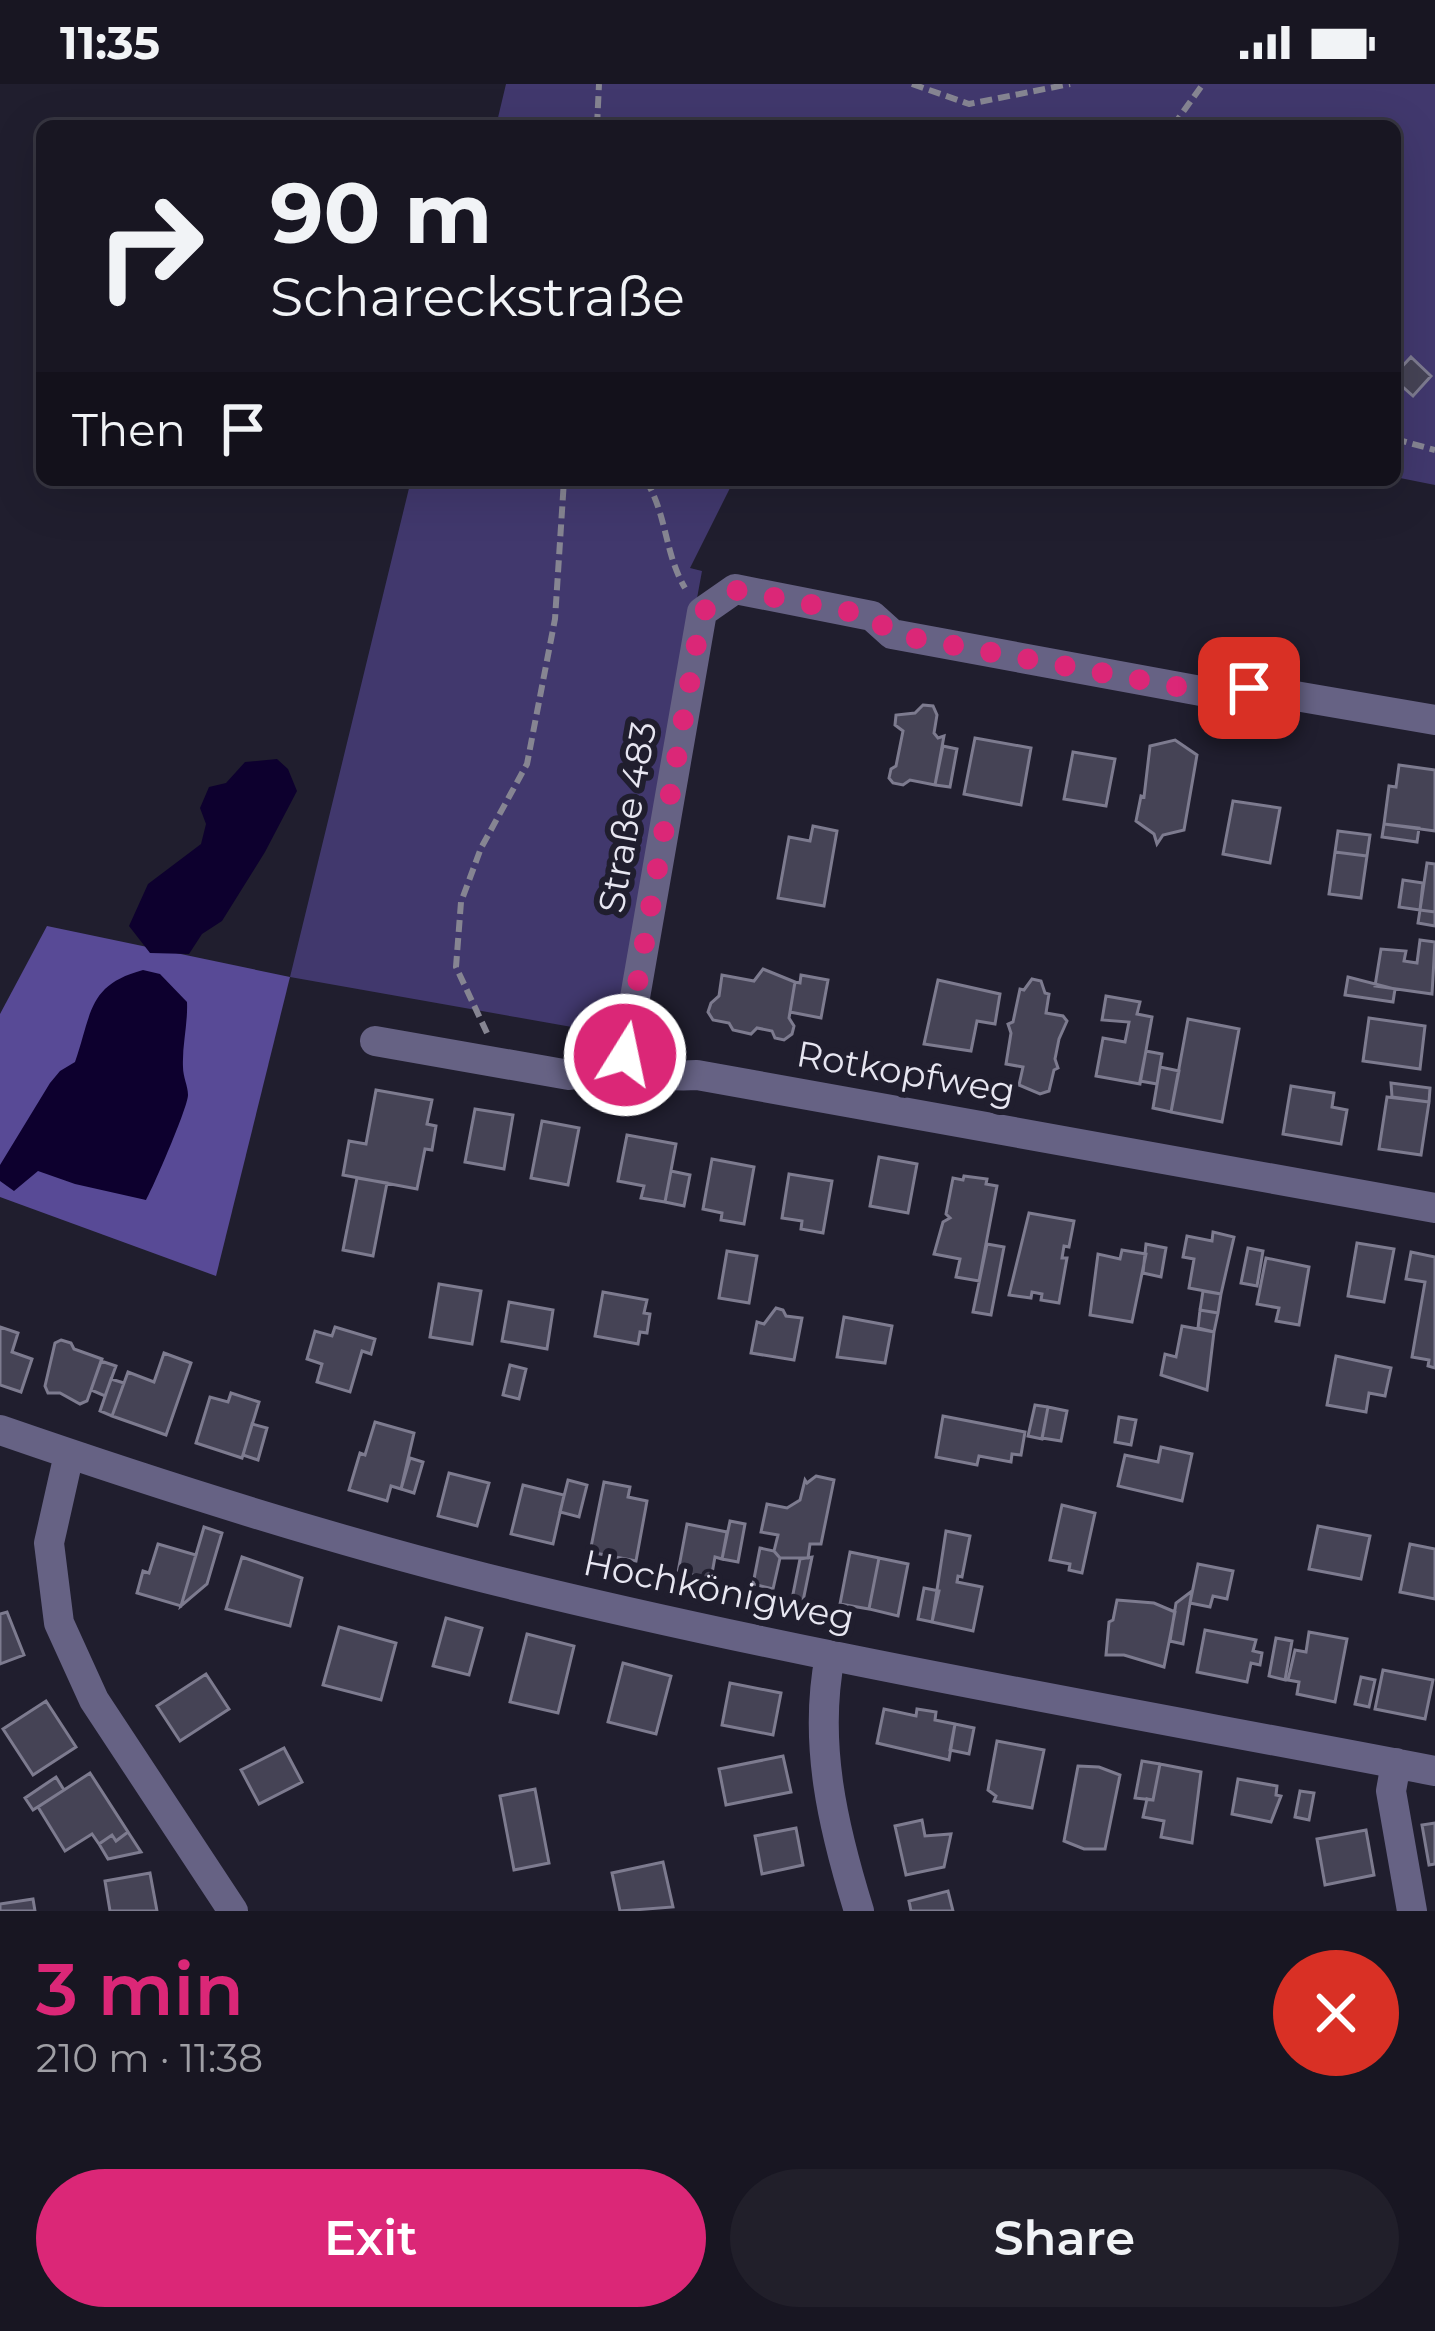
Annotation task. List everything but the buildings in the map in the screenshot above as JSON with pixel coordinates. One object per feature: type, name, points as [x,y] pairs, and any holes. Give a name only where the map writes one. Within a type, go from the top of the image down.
[{"type":"street","points":[[718,600],[735,590],[872,616],[892,634],[936,643],[1228,696],[1249,688],[1435,720]]},
{"type":"street","name":"Straße 483","points":[[625,1055],[702,612],[718,600]]},
{"type":"street","points":[[374,1040],[569,1075],[604,1051],[625,1055]]},
{"type":"street","name":"Rotkopfweg","points":[[625,1055],[643,1070],[672,1076],[697,1075],[857,1102],[1435,1208]]},
{"type":"street","name":"Hochkönigweg","points":[[0,1430],[470,1574],[830,1656],[1435,1771]]},
{"type":"street","points":[[69,1454],[49,1543],[58,1624],[94,1700],[232,1911]]},
{"type":"street","points":[[830,1656],[821,1736],[834,1818],[859,1911]]},
{"type":"street","points":[[1396,1763],[1391,1790],[1412,1911]]},
{"type":"path","points":[[597,120],[599,84]]},
{"type":"path","points":[[912,84],[969,104],[1070,84]]},
{"type":"path","points":[[1176,120],[1203,84]]},
{"type":"path","points":[[1401,442],[1435,450]]},
{"type":"path","points":[[501,1063],[456,967],[460,902],[481,848],[527,764],[555,619],[564,486]]},
{"type":"path","points":[[649,486],[661,506],[674,568],[687,590],[718,600]]},
{"type":"shaded area","points":[[506,84],[1435,84],[1435,485],[1401,478],[1401,120],[497,120]]},
{"type":"shaded area","points":[[410,486],[731,486],[690,568],[702,571],[617,1035],[290,977]]},
{"type":"shaded area","points":[[277,759],[288,769],[297,791],[222,921],[202,934],[189,954],[150,953],[129,926],[148,884],[201,844],[206,824],[200,808],[209,787],[226,783],[245,762]]},
{"type":"shaded area","points":[[47,926],[290,977],[216,1276],[0,1197],[0,1014]]},
{"type":"shaded area","points":[[143,970],[160,974],[187,1002],[186,1102],[146,1200],[38,1171],[14,1191],[0,1181],[0,1165],[50,1083],[75,1062],[101,993]]},
{"type":"route","points":[[625,1055],[702,612],[735,590],[872,616],[892,634],[1228,696],[1249,688]]}]
